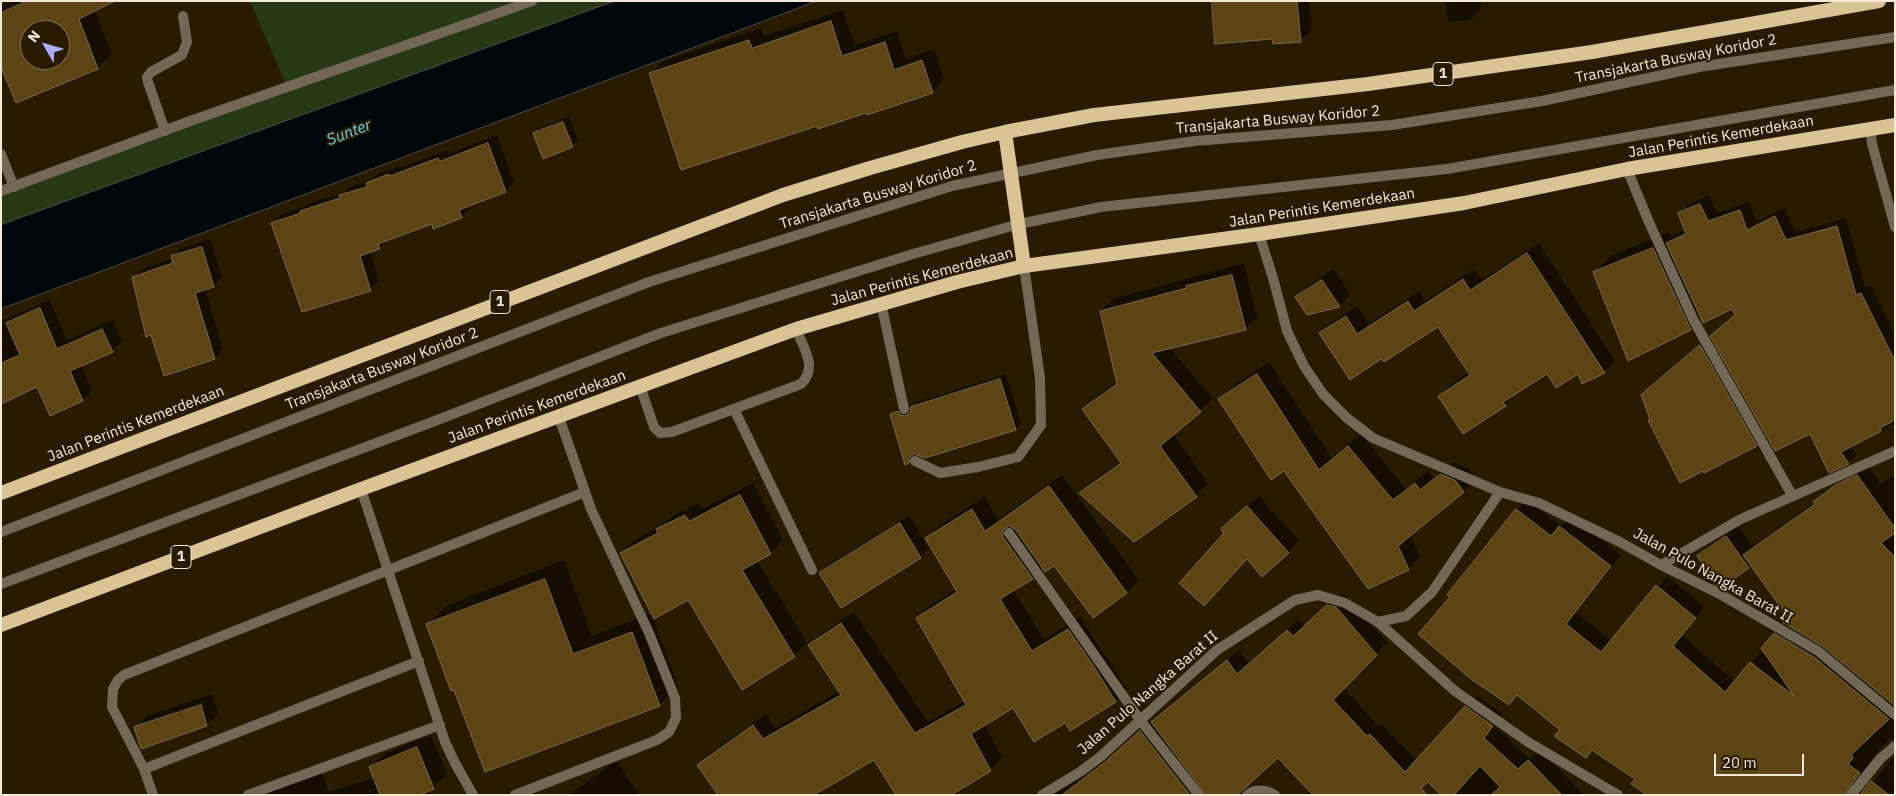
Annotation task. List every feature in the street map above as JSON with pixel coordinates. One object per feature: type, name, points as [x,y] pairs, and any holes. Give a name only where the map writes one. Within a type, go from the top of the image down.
[{"type":"highway","name":"Jalan Perintis Kemerdekaan","points":[[1,493],[783,195],[887,163],[1006,132],[1094,115],[1368,84],[1582,54],[1879,1]]},
{"type":"highway","name":"Jalan Perintis Kemerdekaan","points":[[1,625],[361,489],[796,330],[881,304],[1024,266],[1260,234],[1464,203],[1627,169],[1895,125]]},
{"type":"highway","points":[[1006,132],[1024,266]]},
{"type":"street","points":[[1,192],[165,131],[532,1]]},
{"type":"street","points":[[165,131],[148,82],[148,77],[151,72],[182,55],[187,42],[183,16]]},
{"type":"street","name":"Transjakarta Busway Koridor 2","points":[[1,532],[649,282],[952,186],[1097,155],[1195,142],[1392,125],[1542,101],[1699,67],[1895,37]]},
{"type":"street","points":[[1,584],[426,424],[661,333],[913,254],[1019,224],[1101,207],[1447,169],[1895,90]]},
{"type":"street","points":[[1870,128],[1872,144],[1895,227]]},
{"type":"street","points":[[1,154],[14,187]]},
{"type":"street","points":[[1627,169],[1694,321],[1792,495]]},
{"type":"street","name":"Jalan Pulo Nangka Barat II","points":[[1260,234],[1286,331],[1304,366],[1323,394],[1347,418],[1373,438],[1500,492],[1539,503],[1620,542],[1718,593],[1818,651],[1895,715]]},
{"type":"street","points":[[915,462],[940,473],[978,467],[1018,457],[1041,425],[1040,378],[1024,266]]},
{"type":"street","points":[[881,304],[904,409]]},
{"type":"street","points":[[640,386],[654,427],[660,433],[672,432],[801,384],[808,377],[810,367],[796,330]]},
{"type":"street","points":[[734,409],[812,570]]},
{"type":"street","points":[[515,795],[657,740],[669,732],[676,718],[674,698],[649,633],[591,509],[559,417]]},
{"type":"street","points":[[1661,565],[1740,519],[1895,451]]},
{"type":"street","points":[[361,489],[445,742],[473,795]]},
{"type":"street","points":[[153,795],[144,769],[112,707],[113,689],[118,680],[124,675],[585,492]]},
{"type":"street","points":[[1378,622],[1406,616],[1432,592],[1500,492]]},
{"type":"street","points":[[1009,533],[1140,720],[1199,795]]},
{"type":"street","name":"Jalan Pulo Nangka Barat II","points":[[1042,795],[1080,772],[1100,757],[1217,650],[1295,600],[1318,595],[1345,603],[1378,622],[1455,691],[1528,742],[1618,795]]},
{"type":"street","points":[[144,769],[419,661]]},
{"type":"street","points":[[248,795],[440,725]]},
{"type":"street","points":[[1851,795],[1880,759],[1895,746]]},
{"type":"street","points":[[1247,795],[1253,791],[1266,790],[1275,795]]},
{"type":"green space","points":[[250,1],[615,1],[1,226],[1,191],[287,87]]},
{"type":"water","name":"Sunter","points":[[615,1],[817,1],[1,309],[1,225]]},
{"type":"building","points":[[27,1],[115,1],[79,19],[98,69],[16,103],[1,67],[1,13]]},
{"type":"building","points":[[1212,1],[1297,1],[1301,42],[1273,44],[1272,39],[1215,44]]},
{"type":"building","points":[[831,21],[842,56],[885,42],[894,70],[922,60],[933,93],[818,129],[817,126],[681,170],[649,73],[749,40],[752,48]]},
{"type":"building","points":[[563,122],[573,147],[543,159],[533,133]]},
{"type":"building","points":[[488,143],[506,192],[459,210],[462,218],[433,229],[432,224],[378,244],[380,249],[360,256],[371,291],[302,312],[271,223],[340,198],[339,195],[367,187],[366,183],[389,174],[390,176],[438,158],[440,161]]},
{"type":"building","points":[[1700,204],[1708,221],[1740,210],[1747,230],[1775,216],[1786,240],[1837,226],[1856,295],[1861,293],[1895,361],[1895,420],[1880,428],[1881,431],[1841,452],[1849,464],[1829,473],[1810,434],[1775,451],[1710,336],[1735,315],[1732,309],[1703,323],[1666,243],[1686,234],[1678,213]]},
{"type":"building","points":[[202,247],[214,287],[195,293],[215,359],[164,376],[151,335],[146,337],[132,277],[173,263],[171,256]]},
{"type":"building","points":[[1653,248],[1691,330],[1628,361],[1593,272]]},
{"type":"building","points":[[1527,253],[1605,373],[1582,384],[1578,374],[1556,388],[1547,374],[1503,402],[1506,406],[1463,434],[1438,396],[1470,375],[1438,327],[1384,362],[1381,359],[1350,380],[1319,333],[1346,316],[1357,334],[1408,301],[1414,311],[1463,279],[1470,290]]},
{"type":"building","points":[[1232,275],[1246,330],[1152,353],[1201,412],[1160,446],[1197,497],[1134,542],[1079,493],[1121,463],[1082,409],[1117,384],[1100,311]]},
{"type":"building","points":[[1322,280],[1340,307],[1307,315],[1295,297]]},
{"type":"building","points":[[40,308],[57,349],[102,329],[113,352],[70,371],[83,401],[50,416],[37,387],[1,404],[1,363],[20,355],[6,323]]},
{"type":"building","points":[[1700,345],[1757,446],[1680,483],[1648,420],[1650,419],[1641,395]]},
{"type":"building","points":[[1257,374],[1319,470],[1348,446],[1393,500],[1415,483],[1420,490],[1440,474],[1455,480],[1464,492],[1398,546],[1409,570],[1368,589],[1284,471],[1271,480],[1218,399]]},
{"type":"building","points":[[1000,379],[1016,430],[925,458],[914,454],[909,458],[909,463],[905,465],[890,414],[898,411],[901,415],[906,416],[910,412],[911,407]]},
{"type":"building","points":[[1857,475],[1895,528],[1895,533],[1881,543],[1895,557],[1895,706],[1822,646],[1782,622],[1787,616],[1743,555],[1815,504],[1813,502],[1835,485]]},
{"type":"building","points":[[1049,486],[1127,593],[1093,618],[1054,566],[1045,572],[1015,529],[1009,526],[1003,530],[1003,537],[1033,579],[1000,599],[1032,651],[1068,629],[1116,702],[1070,731],[1065,723],[1034,742],[1013,708],[971,734],[991,771],[951,795],[896,795],[874,760],[814,795],[718,795],[697,765],[753,725],[763,739],[841,695],[808,645],[841,623],[915,733],[966,705],[916,618],[957,592],[925,538],[972,509],[985,531]]},
{"type":"building","points":[[740,495],[771,554],[742,570],[795,657],[742,690],[688,600],[654,619],[620,553],[658,533],[656,529],[685,515],[689,521]]},
{"type":"building","points":[[1247,506],[1289,553],[1262,577],[1247,559],[1204,606],[1179,583],[1224,533],[1221,529]]},
{"type":"building","points":[[1516,509],[1551,536],[1559,526],[1611,566],[1566,624],[1601,652],[1656,585],[1696,618],[1673,646],[1725,692],[1750,662],[1794,696],[1761,648],[1774,633],[1814,657],[1889,719],[1851,755],[1853,758],[1848,764],[1860,773],[1844,795],[1647,795],[1631,784],[1635,779],[1592,750],[1586,758],[1554,736],[1560,730],[1517,695],[1509,705],[1471,679],[1418,634],[1450,597],[1447,595]]},
{"type":"building","points":[[900,523],[921,558],[841,608],[819,573]]},
{"type":"building","points":[[1726,536],[1749,568],[1722,587],[1716,585],[1697,556]]},
{"type":"building","points":[[545,579],[573,654],[632,632],[660,706],[485,772],[454,690],[451,691],[426,624]]},
{"type":"building","points":[[1327,605],[1336,607],[1377,655],[1333,700],[1367,736],[1370,734],[1405,772],[1465,706],[1493,726],[1484,738],[1518,769],[1528,760],[1562,795],[1491,795],[1500,787],[1480,766],[1454,795],[1441,795],[1428,782],[1421,788],[1427,795],[1313,795],[1278,758],[1237,795],[1206,795],[1151,722],[1227,660],[1237,674],[1287,630],[1293,636]]},
{"type":"building","points":[[201,705],[207,726],[141,749],[134,727]]},
{"type":"building","points":[[1140,731],[1190,795],[1062,795],[1105,762]]},
{"type":"building","points":[[417,747],[434,789],[419,795],[380,795],[369,767]]},
{"type":"building","points":[[1871,781],[1889,795],[1860,795]]}]
